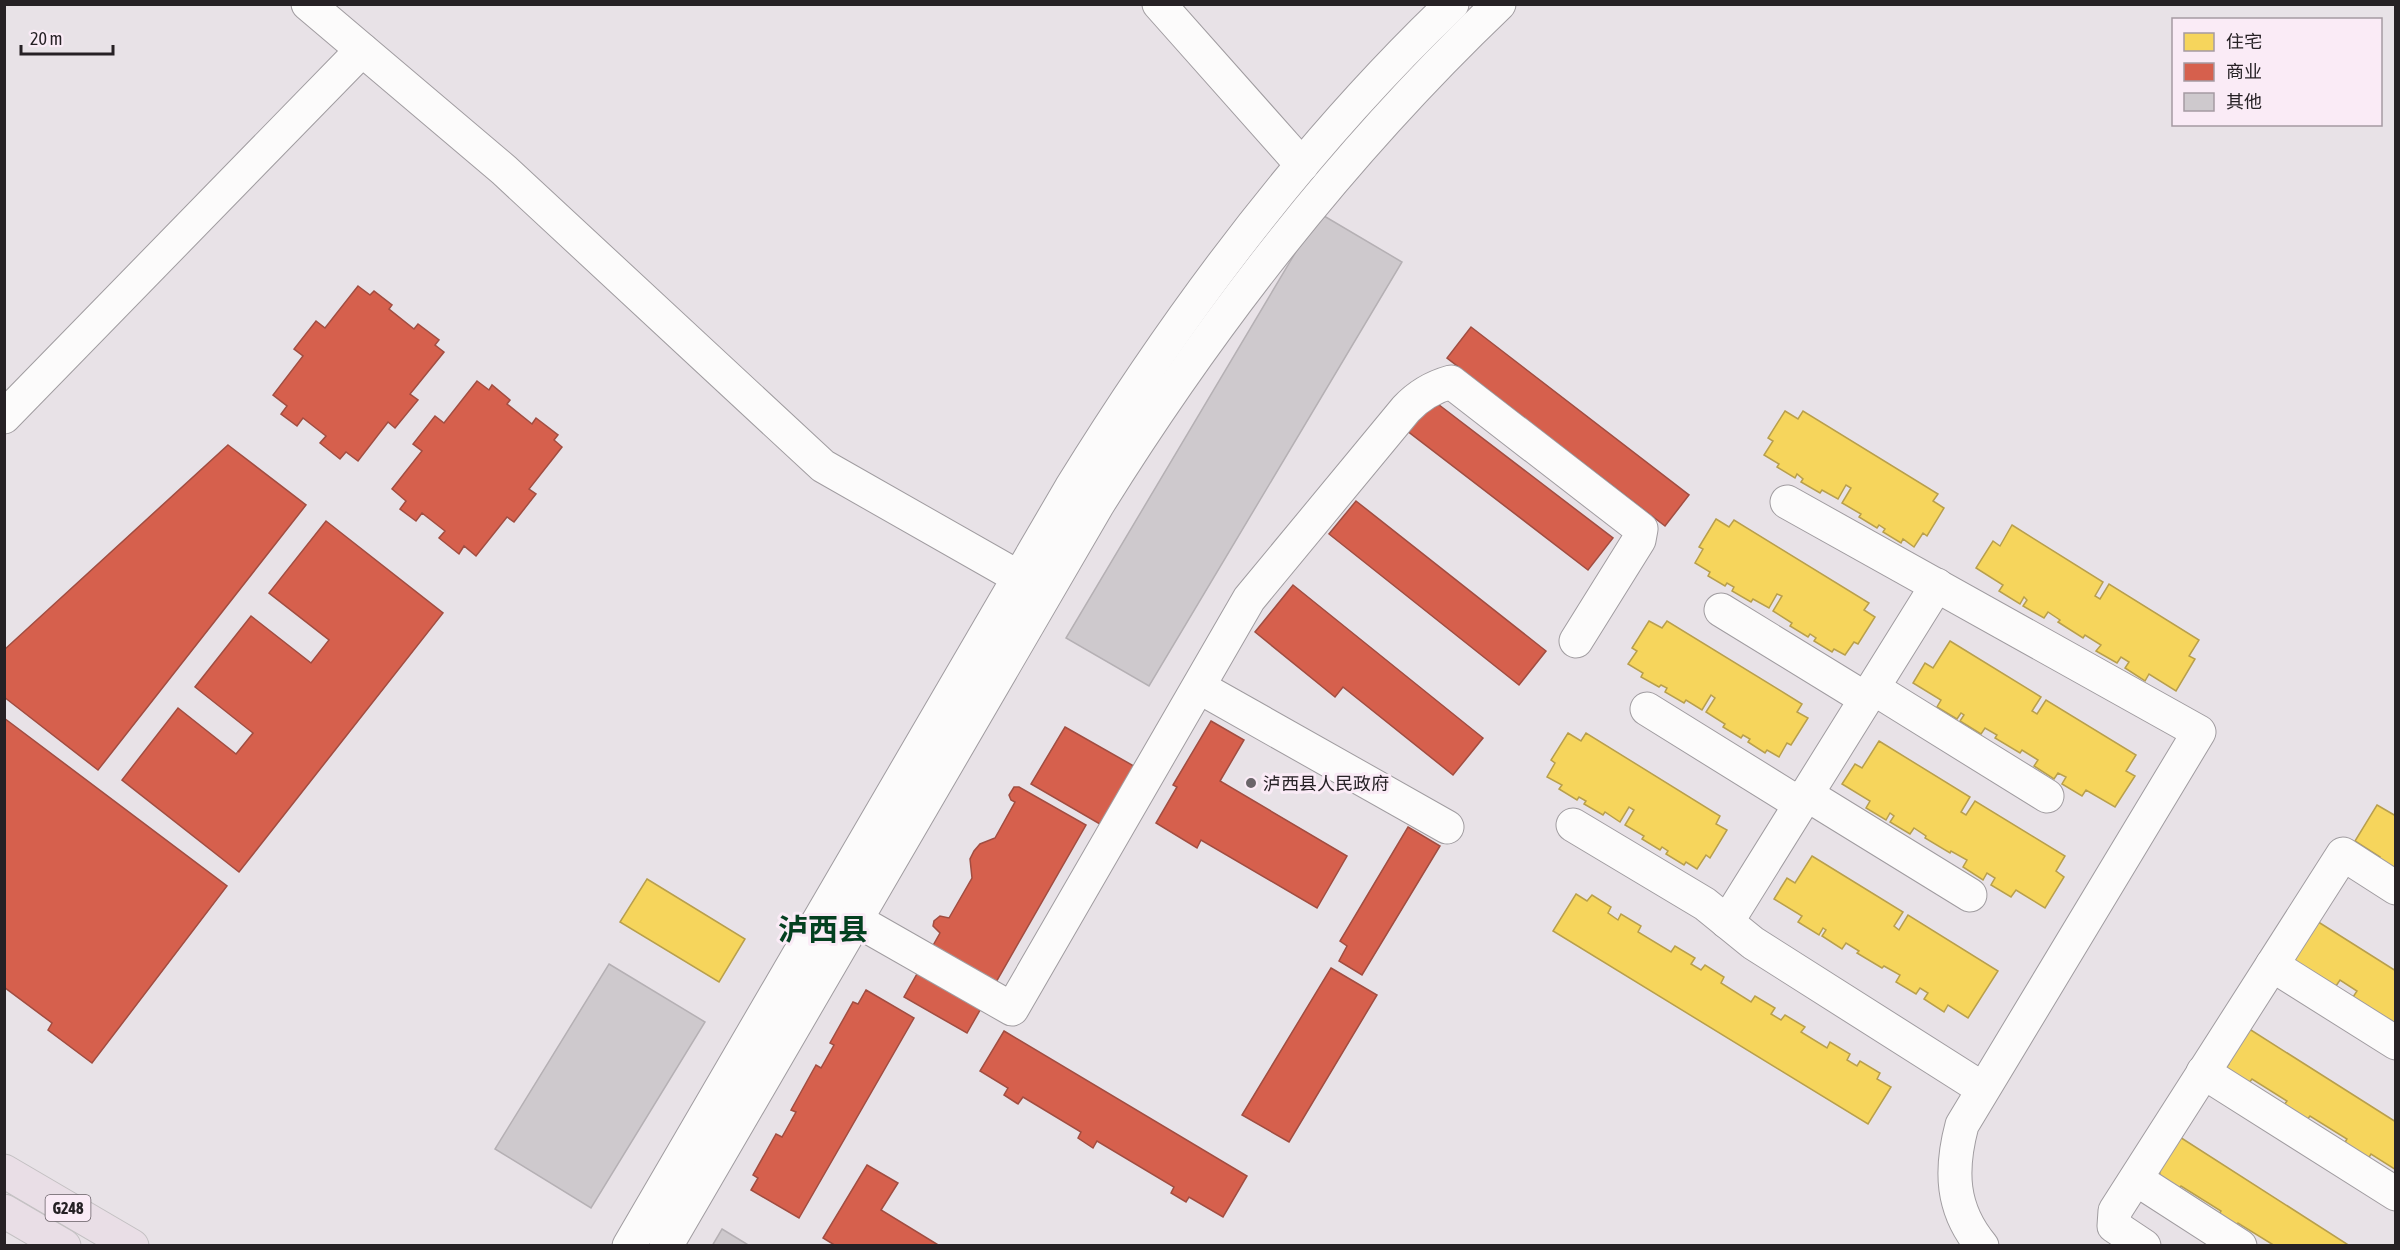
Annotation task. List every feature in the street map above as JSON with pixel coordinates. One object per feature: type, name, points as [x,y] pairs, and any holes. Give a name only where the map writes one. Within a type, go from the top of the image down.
[{"type":"highway","name":"G248","points":[[4,1171],[132,1245]]},
{"type":"highway","name":"G248","points":[[4,1211],[64,1245]]},
{"type":"street","points":[[308,4],[504,170],[823,465],[1018,577]]},
{"type":"street","points":[[1159,4],[1302,165]]},
{"type":"street","points":[[629,1245],[1018,577],[1135,386],[1233,251],[1302,165],[1370,88],[1452,4]]},
{"type":"street","points":[[666,1245],[1098,504],[1149,422],[1205,341],[1327,186],[1395,110],[1499,4]]},
{"type":"street","points":[[4,417],[362,50]]},
{"type":"street","points":[[856,920],[1012,1009],[1249,599],[1414,400],[1437,385],[1451,382],[1641,529],[1639,540],[1576,641]]},
{"type":"street","points":[[1787,502],[2199,732],[1962,1125],[1954,1163],[1955,1183],[1959,1207],[1969,1229],[1982,1245]]},
{"type":"street","points":[[1727,922],[1937,585]]},
{"type":"street","points":[[1721,610],[2047,796]]},
{"type":"street","points":[[1198,687],[1447,827]]},
{"type":"street","points":[[1647,709],[1970,895]]},
{"type":"street","points":[[1573,825],[1704,904],[1753,943],[1983,1089]]},
{"type":"street","points":[[2145,1245],[2114,1226],[2115,1211],[2343,855],[2396,888]]},
{"type":"street","points":[[2272,965],[2396,1043]]},
{"type":"street","points":[[2203,1072],[2396,1194]]},
{"type":"street","points":[[2136,1179],[2240,1245]]},
{"type":"building: 住宅","points":[[1785,411],[1798,419],[1803,411],[1938,494],[1933,501],[1944,508],[1927,536],[1923,533],[1914,547],[1903,539],[1901,543],[1883,532],[1885,529],[1879,525],[1877,528],[1859,517],[1861,514],[1842,503],[1851,488],[1846,485],[1838,499],[1822,490],[1820,493],[1801,482],[1803,479],[1797,474],[1795,478],[1777,467],[1779,464],[1764,455],[1773,441],[1768,438]]},
{"type":"building: 住宅","points":[[1716,519],[1729,527],[1734,520],[1869,603],[1864,610],[1875,617],[1858,644],[1854,642],[1845,655],[1834,649],[1832,652],[1814,641],[1816,638],[1810,634],[1808,637],[1790,626],[1792,623],[1773,611],[1782,596],[1777,594],[1769,608],[1753,599],[1751,602],[1732,591],[1734,587],[1727,583],[1725,586],[1708,576],[1710,572],[1695,563],[1703,549],[1699,547]]},
{"type":"building: 住宅","points":[[2012,525],[2103,582],[2095,596],[2100,599],[2109,584],[2199,640],[2189,656],[2195,659],[2176,691],[2149,674],[2145,681],[2125,668],[2129,662],[2121,657],[2117,663],[2096,651],[2101,645],[2085,635],[2083,638],[2058,622],[2060,620],[2048,612],[2044,618],[2023,606],[2027,600],[2024,597],[2020,604],[1999,591],[2003,585],[1976,568],[1993,541],[2000,546]]},
{"type":"building: 住宅","points":[[1649,621],[1662,628],[1667,621],[1802,704],[1797,712],[1808,718],[1791,745],[1787,743],[1779,757],[1767,750],[1765,753],[1748,742],[1750,739],[1743,735],[1741,738],[1723,727],[1725,724],[1706,712],[1715,698],[1711,695],[1702,710],[1686,700],[1684,703],[1665,692],[1667,688],[1661,685],[1659,687],[1641,677],[1643,673],[1628,664],[1637,651],[1632,648]]},
{"type":"building: 住宅","points":[[1950,641],[2041,697],[2032,711],[2037,714],[2046,700],[2136,755],[2126,771],[2135,776],[2115,807],[2086,790],[2082,796],[2062,784],[2066,777],[2058,773],[2054,779],[2034,766],[2038,760],[2022,750],[2020,753],[1995,738],[1997,735],[1985,728],[1981,734],[1960,721],[1964,715],[1961,713],[1957,719],[1937,707],[1941,700],[1913,683],[1925,663],[1933,668]]},
{"type":"building: 住宅","points":[[1568,733],[1581,741],[1586,733],[1720,816],[1716,824],[1727,830],[1710,858],[1706,855],[1697,869],[1686,862],[1684,865],[1666,854],[1668,851],[1662,847],[1660,850],[1642,839],[1644,836],[1625,825],[1634,810],[1629,807],[1620,822],[1605,812],[1603,815],[1584,804],[1586,801],[1579,797],[1577,800],[1559,789],[1562,785],[1547,777],[1555,763],[1551,760]]},
{"type":"building: 住宅","points":[[1879,741],[1970,797],[1961,812],[1966,815],[1975,801],[2065,856],[2056,871],[2064,877],[2045,908],[2016,890],[2011,897],[1991,885],[1995,878],[1987,873],[1983,880],[1963,867],[1967,860],[1925,838],[1926,836],[1914,828],[1910,834],[1890,822],[1894,816],[1890,813],[1886,820],[1866,808],[1870,801],[1842,784],[1855,764],[1862,768]]},
{"type":"building: 住宅","points":[[2377,805],[2396,816],[2396,875],[2376,862],[2380,857],[2355,841]]},
{"type":"building: 住宅","points":[[1812,856],[1903,912],[1894,926],[1899,930],[1908,915],[1998,971],[1968,1018],[1948,1005],[1944,1012],[1924,999],[1928,993],[1920,988],[1916,994],[1896,982],[1900,975],[1884,966],[1882,968],[1857,953],[1859,951],[1846,943],[1842,949],[1822,936],[1826,930],[1823,928],[1819,935],[1798,922],[1802,916],[1774,899],[1787,878],[1795,883]]},
{"type":"building: 住宅","points":[[647,879],[745,939],[719,982],[620,922]]},
{"type":"building: 住宅","points":[[1576,894],[1587,901],[1592,895],[1611,907],[1608,913],[1618,920],[1621,914],[1641,926],[1638,932],[1671,952],[1675,946],[1695,958],[1691,964],[1701,970],[1705,965],[1724,977],[1721,983],[1751,1002],[1755,996],[1775,1008],[1771,1014],[1781,1020],[1785,1015],[1805,1027],[1801,1032],[1827,1048],[1830,1042],[1850,1054],[1847,1060],[1857,1066],[1860,1061],[1880,1073],[1877,1079],[1891,1087],[1868,1124],[1553,931]]},
{"type":"building: 住宅","points":[[2312,918],[2396,971],[2396,1024],[2353,997],[2357,991],[2340,980],[2336,986],[2292,959]]},
{"type":"building: 住宅","points":[[2243,1025],[2396,1122],[2396,1170],[2371,1154],[2368,1159],[2344,1144],[2347,1139],[2310,1116],[2307,1120],[2284,1105],[2287,1101],[2252,1079],[2249,1083],[2226,1068],[2229,1064],[2221,1059]]},
{"type":"building: 住宅","points":[[2172,1132],[2350,1246],[2275,1246],[2238,1223],[2236,1227],[2218,1216],[2221,1211],[2181,1186],[2178,1190],[2157,1178],[2160,1173],[2150,1166]]},
{"type":"building: 商业","points":[[358,286],[370,295],[374,291],[392,305],[389,309],[414,329],[418,324],[439,340],[435,345],[444,352],[410,394],[418,400],[395,428],[388,422],[358,461],[346,452],[340,459],[320,443],[326,436],[303,418],[297,426],[281,414],[287,406],[273,395],[303,356],[294,349],[316,321],[325,328]]},
{"type":"building: 商业","points":[[1471,327],[1689,495],[1665,526],[1447,358]]},
{"type":"building: 商业","points":[[477,381],[489,390],[492,385],[510,400],[507,404],[532,424],[536,418],[558,435],[554,440],[562,447],[529,489],[536,494],[514,522],[507,517],[476,556],[464,546],[459,554],[439,538],[445,531],[422,513],[416,521],[400,509],[406,501],[392,489],[422,451],[413,444],[435,416],[444,423]]},
{"type":"building: 商业","points":[[1430,398],[1613,538],[1588,570],[1406,430]]},
{"type":"building: 商业","points":[[228,445],[306,505],[98,770],[4,697],[4,650]]},
{"type":"building: 商业","points":[[1356,501],[1546,651],[1519,685],[1329,534]]},
{"type":"building: 商业","points":[[326,521],[443,613],[239,872],[122,780],[178,708],[236,754],[253,733],[195,687],[251,616],[311,663],[329,640],[269,593]]},
{"type":"building: 商业","points":[[1293,585],[1483,738],[1453,775],[1343,687],[1335,697],[1255,632]]},
{"type":"building: 商业","points":[[4,718],[227,886],[92,1063],[48,1030],[52,1023],[4,987]]},
{"type":"building: 商业","points":[[1211,721],[1244,740],[1220,781],[1347,856],[1317,908],[1201,840],[1197,848],[1156,823],[1177,787],[1173,785]]},
{"type":"building: 商业","points":[[1065,727],[1139,769],[1105,827],[1031,784]]},
{"type":"building: 商业","points":[[1014,787],[1019,787],[1086,825],[967,1033],[904,997],[940,933],[933,926],[934,921],[940,916],[949,918],[972,878],[970,859],[974,851],[980,844],[995,838],[1015,802],[1009,795]]},
{"type":"building: 商业","points":[[1408,827],[1440,846],[1362,975],[1339,961],[1347,946],[1340,941]]},
{"type":"building: 商业","points":[[1331,968],[1377,995],[1289,1142],[1242,1115]]},
{"type":"building: 商业","points":[[866,990],[914,1018],[799,1218],[751,1190],[758,1178],[753,1175],[776,1134],[782,1137],[796,1112],[791,1110],[816,1065],[821,1068],[834,1045],[830,1043],[853,1002],[858,1004]]},
{"type":"building: 商业","points":[[1004,1031],[1247,1176],[1223,1217],[1189,1197],[1186,1202],[1171,1193],[1174,1187],[1097,1141],[1093,1148],[1078,1138],[1081,1132],[1023,1097],[1018,1104],[1004,1095],[1008,1088],[980,1071]]},
{"type":"building: 商业","points":[[867,1165],[898,1183],[881,1210],[940,1246],[836,1246],[823,1238]]},
{"type":"building: 其他","points":[[1319,213],[1402,262],[1149,686],[1066,638]]},
{"type":"building: 其他","points":[[609,964],[705,1022],[591,1208],[495,1149]]},
{"type":"building: 其他","points":[[722,1229],[750,1246],[712,1246]]},
{"type":"place","name":"泸西县人民政府","points":[[1251,783]]},
{"type":"district","name":"泸西县","points":[[823,929]]}]
